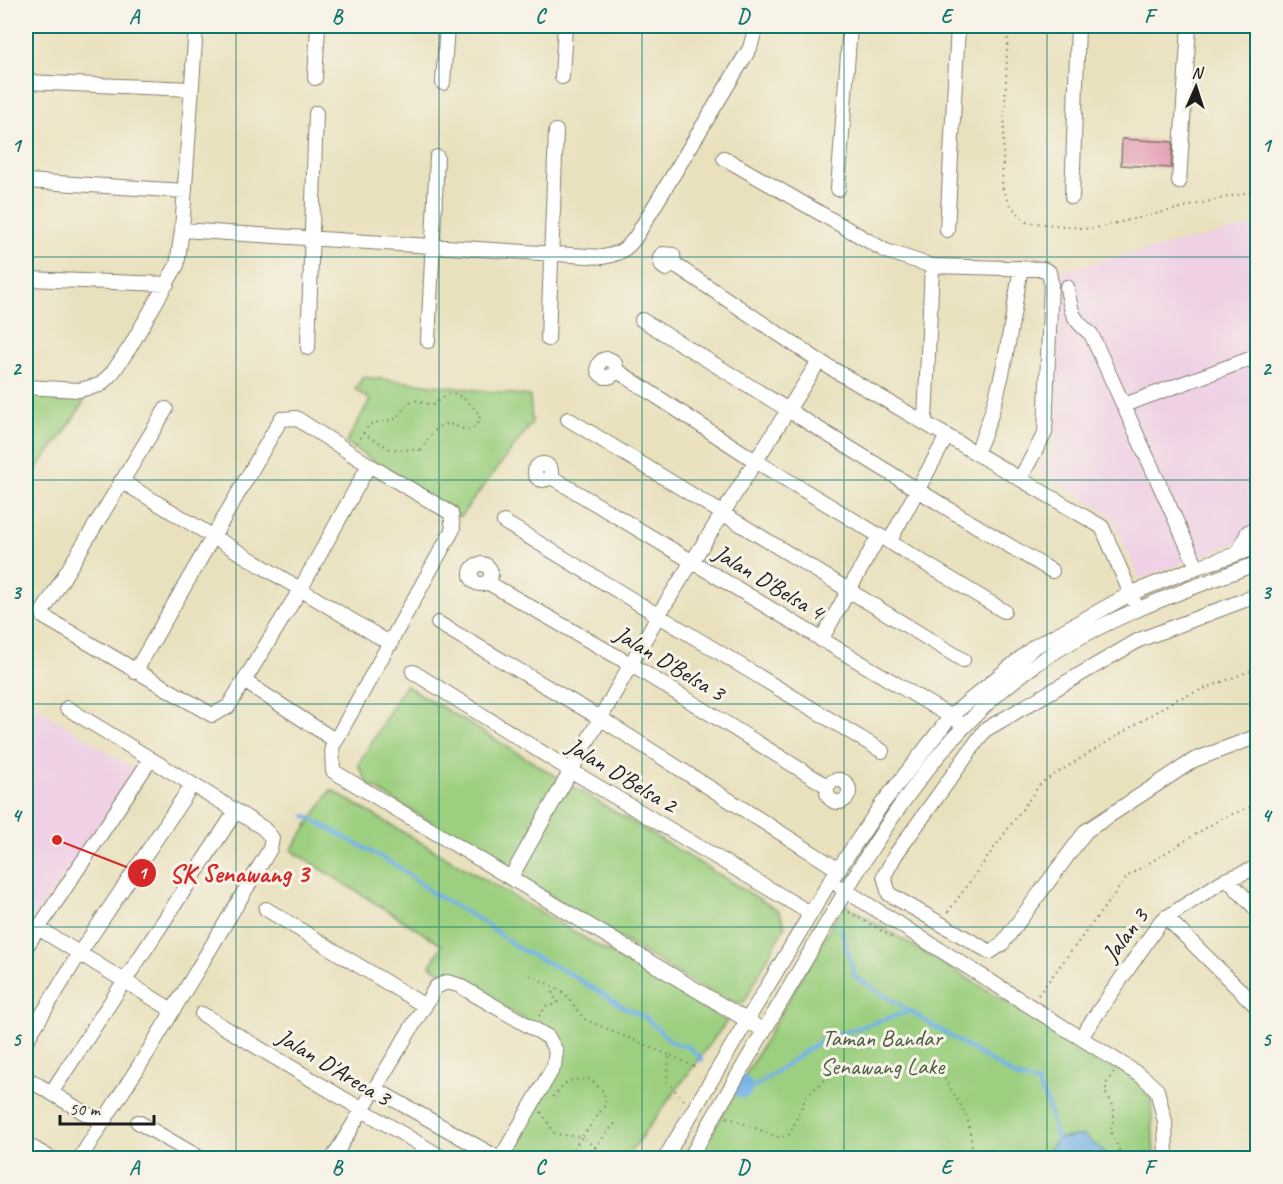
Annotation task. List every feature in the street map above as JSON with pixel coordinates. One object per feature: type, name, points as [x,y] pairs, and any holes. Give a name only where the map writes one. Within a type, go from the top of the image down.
[{"type":"street","points":[[26,387],[80,390],[100,385],[113,372],[130,347],[177,265],[182,230],[196,26]]},
{"type":"street","points":[[315,78],[318,26]]},
{"type":"street","points":[[443,83],[447,26]]},
{"type":"street","points":[[561,77],[565,26]]},
{"type":"street","points":[[182,230],[603,257],[626,250],[750,48],[756,26]]},
{"type":"street","points":[[838,189],[850,26]]},
{"type":"street","points":[[947,230],[958,26]]},
{"type":"street","points":[[1072,197],[1078,26]]},
{"type":"street","points":[[1179,182],[1189,26]]},
{"type":"street","points":[[26,82],[192,89]]},
{"type":"street","points":[[308,348],[316,113]]},
{"type":"street","points":[[548,339],[556,131]]},
{"type":"street","points":[[428,340],[437,157]]},
{"type":"street","points":[[724,158],[886,250],[932,266],[1043,269],[1048,273],[1050,283],[1045,433],[1021,477]]},
{"type":"street","points":[[26,181],[185,191]]},
{"type":"street","points":[[674,264],[819,361],[925,421],[947,436],[977,451],[1102,527],[1137,609]]},
{"type":"street","points":[[925,421],[932,266]]},
{"type":"street","points":[[977,451],[990,422],[1000,383],[1021,268]]},
{"type":"street","points":[[26,279],[167,284]]},
{"type":"street","points":[[1067,288],[1071,314],[1076,322],[1091,334],[1197,567]]},
{"type":"street","points":[[642,320],[788,408],[916,491],[1052,572]]},
{"type":"street","points":[[1124,405],[1257,356]]},
{"type":"street","points":[[511,877],[659,614],[724,513],[754,460],[819,361]]},
{"type":"street","points":[[616,370],[754,460],[1004,611]]},
{"type":"street","points":[[166,409],[43,611],[44,617],[212,715],[228,707],[300,590],[369,465]]},
{"type":"street","points":[[135,672],[281,419],[296,418],[369,465],[451,513],[453,529],[332,747],[333,771],[763,1030]]},
{"type":"street","points":[[568,419],[963,660]]},
{"type":"street","points":[[821,640],[849,590],[916,491],[947,436]]},
{"type":"street","name":"Jalan D'Belsa 4","points":[[551,477],[963,725]]},
{"type":"street","points":[[122,481],[391,644]]},
{"type":"street","points":[[504,522],[882,751]]},
{"type":"street","points":[[1238,553],[1248,532],[1257,528]]},
{"type":"street","points":[[665,1158],[810,913],[882,804],[951,716],[1034,647],[1130,594],[1197,567],[1257,547]]},
{"type":"street","points":[[690,1158],[846,890],[896,813],[963,725],[1015,679],[1040,661],[1137,609],[1257,563]]},
{"type":"street","name":"Jalan D'Belsa 3","points":[[487,582],[630,664],[827,786]]},
{"type":"street","points":[[1257,595],[1139,640],[985,729],[896,854],[884,876],[889,894],[990,952],[1002,944],[1086,831],[1194,760],[1257,736]]},
{"type":"street","points":[[438,623],[600,718],[839,870]]},
{"type":"street","name":"Jalan D'Belsa 2","points":[[413,672],[570,770],[810,913]]},
{"type":"street","points":[[244,681],[336,741]]},
{"type":"street","points":[[67,708],[237,811],[263,828],[272,838],[270,849],[80,1158]]},
{"type":"street","points":[[27,942],[150,760]]},
{"type":"street","points":[[26,1041],[79,954],[192,785]]},
{"type":"street","points":[[51,1093],[237,811]]},
{"type":"street","name":"Jalan 3","points":[[1081,1037],[1161,921],[1227,879],[1257,867]]},
{"type":"street","points":[[1227,879],[1257,911]]},
{"type":"street","points":[[830,883],[846,890],[1143,1077],[1156,1090],[1165,1122],[1166,1158]]},
{"type":"street","points":[[266,909],[425,1006]]},
{"type":"street","points":[[1166,917],[1257,1008]]},
{"type":"street","points":[[38,928],[172,1010]]},
{"type":"street","points":[[333,1158],[436,987],[447,982],[458,985],[548,1037],[556,1051],[554,1066],[535,1108],[499,1158],[375,1089]]},
{"type":"street","name":"Jalan D'Areca 3","points":[[202,1014],[443,1158]]},
{"type":"street","points":[[26,1078],[102,1124]]},
{"type":"street","points":[[138,1122],[200,1158]]},
{"type":"street","points":[[26,1144],[51,1158]]},
{"type":"path","points":[[1008,26],[1002,187],[1011,206],[1026,222],[1091,229],[1257,190]]},
{"type":"path","points":[[348,452],[370,424],[396,419],[408,403],[414,400],[432,405],[449,394],[455,394],[476,409],[480,416],[478,424],[472,429],[463,430],[448,424],[439,426],[419,454]]},
{"type":"path","points":[[363,433],[390,449],[421,450]]},
{"type":"path","points":[[940,924],[1041,783],[1175,700],[1257,668]]},
{"type":"path","points":[[1038,995],[1128,876],[1222,818],[1257,804]]},
{"type":"path","points":[[530,975],[565,993],[584,1019],[698,1068]]},
{"type":"path","points":[[531,1027],[547,1005],[558,1002],[552,994],[555,988]]},
{"type":"path","points":[[669,1055],[667,1082],[672,1089]]},
{"type":"path","points":[[1120,1062],[1106,1084],[1106,1094],[1114,1105],[1115,1117],[1110,1130],[1123,1158]]},
{"type":"path","points":[[716,1112],[780,1138],[790,1134],[806,1097],[826,1080],[848,1072],[924,1067],[944,1078],[959,1102],[968,1121],[974,1158]]},
{"type":"path","points":[[566,1158],[582,1137],[606,1104],[604,1092],[590,1079],[568,1081],[535,1108],[555,1134],[582,1137],[609,1158]]},
{"type":"path","points":[[595,1147],[616,1122]]},
{"type":"shaded area","points":[[1257,225],[1257,535],[1140,579],[1110,514],[1040,471],[1054,451],[1062,270]]},
{"type":"shaded area","points":[[26,700],[136,770],[35,917],[26,910]]},
{"type":"green space","points":[[363,377],[530,396],[532,423],[460,517],[346,443],[370,400],[355,389]]},
{"type":"green space","points":[[26,395],[86,398],[63,435],[26,481]]},
{"type":"green space","points":[[405,685],[779,911],[785,926],[744,1002],[723,1001],[368,784],[358,765]]},
{"type":"green space","points":[[331,790],[727,1021],[626,1158],[522,1158],[509,1150],[561,1060],[542,1029],[430,966],[442,945],[291,850]]},
{"type":"green space","name":"Taman Bandar Senawang Lake","points":[[844,904],[1139,1082],[1151,1099],[1154,1158],[697,1158]]},
{"type":"water","points":[[1083,1135],[1111,1158],[1042,1158],[1057,1139]]},
{"type":"building","points":[[1122,139],[1173,142],[1171,168],[1121,165]]},
{"type":"waterway","points":[[306,816],[397,866],[434,894],[485,923],[519,949],[567,972],[622,1006],[645,1017],[673,1043],[689,1047],[702,1060]]},
{"type":"waterway","points":[[841,928],[855,977],[1018,1078],[1037,1083],[1047,1102],[1057,1139]]},
{"type":"waterway","points":[[742,1087],[749,1091],[821,1040],[910,1011]]},
{"type":"place","name":"SK Senawang 3","points":[[57,840]]}]
